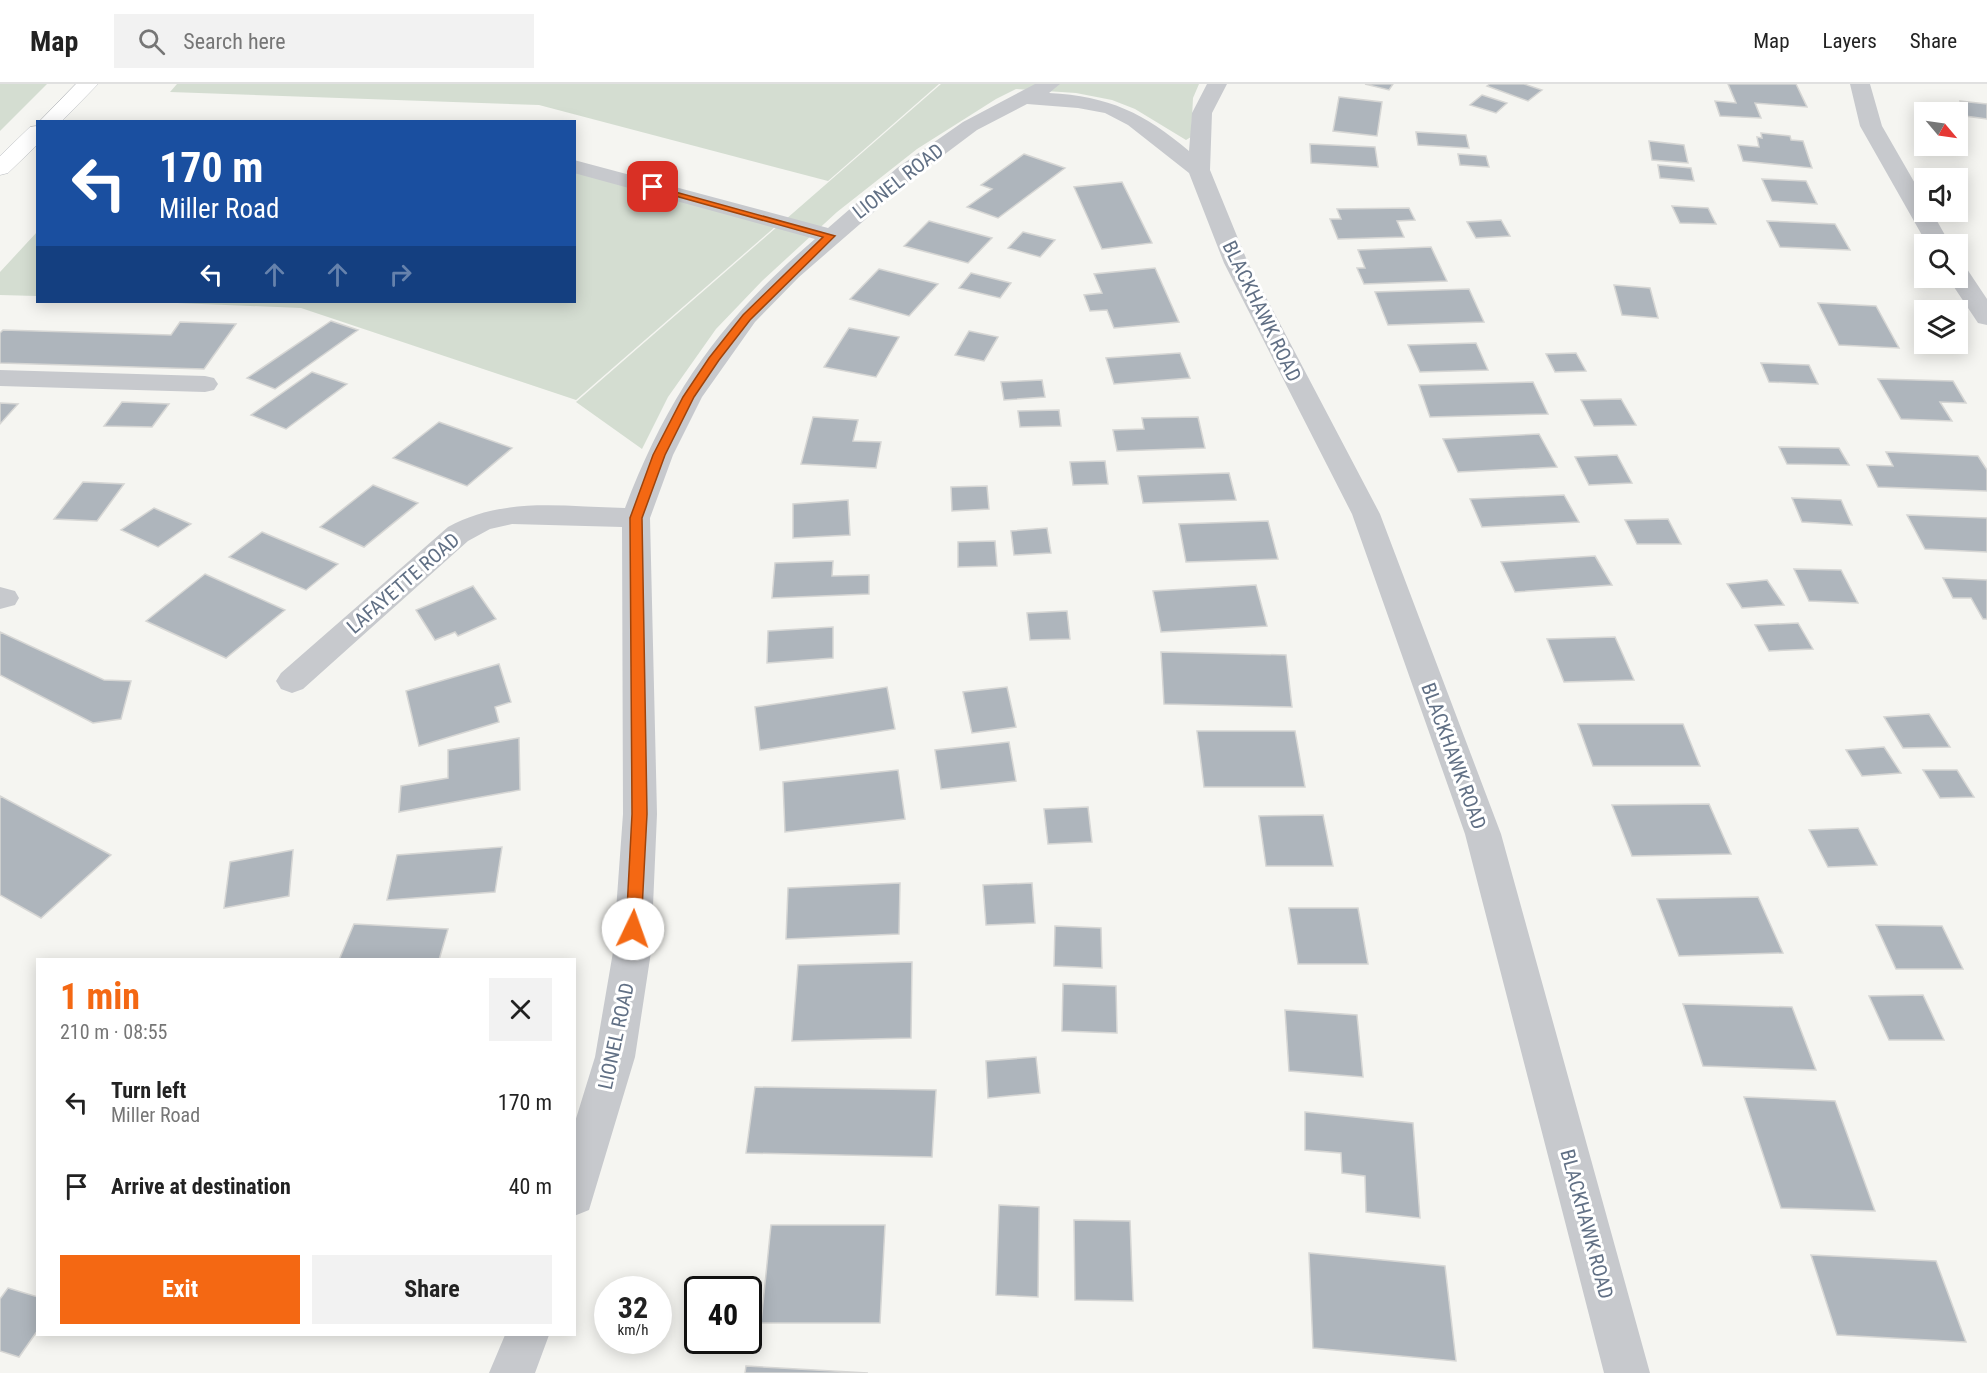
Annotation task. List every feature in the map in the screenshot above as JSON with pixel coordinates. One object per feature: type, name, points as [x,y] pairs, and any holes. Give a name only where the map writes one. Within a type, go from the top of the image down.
[{"type":"main road","points":[[51,120],[88,84]]},
{"type":"main road","points":[[0,141],[36,128]]},
{"type":"main road","points":[[0,168],[36,134]]},
{"type":"street","name":"LIONEL ROAD","points":[[576,1189],[615,1057],[632,952],[639,814],[636,518],[659,455],[689,397],[715,358],[746,317],[791,272],[905,173],[970,126],[1019,98],[1050,84]]},
{"type":"street","name":"BLACKHAWK ROAD","points":[[1217,84],[1202,113],[1199,170],[1236,263],[1366,514],[1483,834],[1627,1373]]},
{"type":"street","points":[[1860,84],[1871,126],[1933,234]]},
{"type":"street","name":"BLACKHAWK ROAD","points":[[1019,98],[1067,100],[1113,110],[1149,130],[1199,170]]},
{"type":"street","points":[[576,167],[830,236]]},
{"type":"street","points":[[1967,288],[1987,318]]},
{"type":"street","points":[[0,378],[206,384]]},
{"type":"street","name":"LAFAYETTE ROAD","points":[[292,681],[458,534],[482,520],[512,515],[540,514],[636,518]]},
{"type":"street","points":[[512,1373],[527,1336]]},
{"type":"shaded area","points":[[0,84],[47,84],[0,131]]},
{"type":"shaded area","points":[[177,84],[939,84],[828,181],[539,105],[170,92]]},
{"type":"shaded area","points":[[941,84],[1199,84],[1193,98],[1191,137],[1186,140],[1135,109],[1112,100],[1076,93],[1016,89],[996,99],[917,149],[837,212],[762,281],[716,329],[668,397],[642,449],[576,402]]},
{"type":"shaded area","points":[[576,170],[776,226],[576,400],[301,308],[178,303],[576,303]]},
{"type":"shaded area","points":[[36,233],[36,296],[0,295],[0,272]]},
{"type":"building","points":[[1365,84],[1393,84],[1389,90]]},
{"type":"building","points":[[1490,84],[1524,84],[1542,90],[1528,101],[1487,86]]},
{"type":"building","points":[[1728,84],[1796,84],[1807,107],[1755,103],[1761,118],[1720,116],[1715,101],[1736,103]]},
{"type":"building","points":[[1482,95],[1507,103],[1496,113],[1470,105]]},
{"type":"building","points":[[1339,97],[1382,102],[1377,136],[1333,131]]},
{"type":"building","points":[[1960,101],[1987,104],[1987,119],[1968,116],[1968,102]]},
{"type":"building","points":[[1416,132],[1466,135],[1469,148],[1418,145]]},
{"type":"building","points":[[1761,133],[1790,136],[1791,140],[1803,141],[1812,168],[1743,161],[1738,145],[1759,147],[1757,137],[1762,138]]},
{"type":"building","points":[[1649,141],[1684,145],[1688,163],[1652,160]]},
{"type":"building","points":[[1310,144],[1375,147],[1378,167],[1311,163]]},
{"type":"building","points":[[1024,154],[1065,168],[998,218],[967,207],[992,189],[981,185]]},
{"type":"building","points":[[1458,154],[1486,156],[1489,167],[1460,165]]},
{"type":"building","points":[[1658,165],[1691,168],[1694,181],[1660,178]]},
{"type":"building","points":[[1762,179],[1806,181],[1817,204],[1772,201]]},
{"type":"building","points":[[1122,182],[1152,243],[1102,249],[1074,187]]},
{"type":"building","points":[[1672,206],[1708,208],[1716,224],[1680,223]]},
{"type":"building","points":[[1409,208],[1415,220],[1397,221],[1404,237],[1338,239],[1330,219],[1341,219],[1337,209]]},
{"type":"building","points":[[1501,220],[1510,236],[1476,238],[1467,222]]},
{"type":"building","points":[[929,221],[992,238],[968,263],[904,246]]},
{"type":"building","points":[[1767,221],[1835,224],[1850,250],[1780,247]]},
{"type":"building","points":[[1023,232],[1055,240],[1040,257],[1008,248]]},
{"type":"building","points":[[1431,247],[1447,281],[1364,284],[1357,268],[1365,268],[1358,250]]},
{"type":"building","points":[[1155,268],[1179,322],[1114,328],[1107,310],[1090,311],[1084,295],[1102,293],[1094,274]]},
{"type":"building","points":[[879,269],[938,284],[909,316],[850,299]]},
{"type":"building","points":[[971,273],[1011,283],[1000,298],[959,288]]},
{"type":"building","points":[[1614,285],[1650,288],[1658,318],[1622,315]]},
{"type":"building","points":[[1469,289],[1484,322],[1388,325],[1375,292]]},
{"type":"building","points":[[1818,303],[1876,306],[1899,348],[1839,345]]},
{"type":"building","points":[[331,321],[358,330],[275,389],[247,378]]},
{"type":"building","points":[[180,322],[236,324],[204,369],[0,363],[0,333],[3,330],[171,335]]},
{"type":"building","points":[[849,328],[899,337],[876,377],[824,367]]},
{"type":"building","points":[[969,331],[998,337],[984,361],[955,355]]},
{"type":"building","points":[[1476,343],[1488,370],[1420,372],[1408,345]]},
{"type":"building","points":[[1180,353],[1190,378],[1114,384],[1106,358]]},
{"type":"building","points":[[1576,353],[1586,371],[1555,372],[1546,354]]},
{"type":"building","points":[[1761,363],[1809,365],[1818,384],[1769,382]]},
{"type":"building","points":[[312,372],[347,384],[286,429],[251,415]]},
{"type":"building","points":[[1878,379],[1953,381],[1966,403],[1940,402],[1952,421],[1901,419]]},
{"type":"building","points":[[1042,380],[1045,397],[1004,400],[1001,382]]},
{"type":"building","points":[[1533,382],[1548,414],[1430,417],[1419,385]]},
{"type":"building","points":[[1621,399],[1636,425],[1594,426],[1581,400]]},
{"type":"building","points":[[122,402],[169,404],[152,427],[104,426]]},
{"type":"building","points":[[0,403],[18,404],[0,424]]},
{"type":"building","points":[[1059,410],[1061,426],[1020,427],[1018,411]]},
{"type":"building","points":[[813,417],[858,420],[853,441],[881,442],[876,468],[801,464]]},
{"type":"building","points":[[1198,417],[1205,448],[1117,451],[1113,430],[1144,429],[1142,418]]},
{"type":"building","points":[[439,422],[512,448],[467,486],[393,458]]},
{"type":"building","points":[[1539,434],[1557,467],[1458,472],[1443,439]]},
{"type":"building","points":[[1779,447],[1839,448],[1849,465],[1787,464]]},
{"type":"building","points":[[1886,452],[1978,456],[1987,470],[1987,491],[1878,487],[1867,465],[1893,466]]},
{"type":"building","points":[[1617,455],[1632,483],[1589,485],[1575,457]]},
{"type":"building","points":[[1105,461],[1108,484],[1073,485],[1070,462]]},
{"type":"building","points":[[1229,473],[1236,500],[1143,503],[1138,476]]},
{"type":"building","points":[[83,482],[124,484],[97,521],[54,519]]},
{"type":"building","points":[[373,485],[418,503],[364,547],[320,527]]},
{"type":"building","points":[[987,486],[989,509],[952,511],[951,487]]},
{"type":"building","points":[[1564,495],[1579,522],[1482,527],[1470,499]]},
{"type":"building","points":[[1792,498],[1841,500],[1852,525],[1802,522]]},
{"type":"building","points":[[848,500],[850,535],[793,538],[793,504]]},
{"type":"building","points":[[154,508],[191,524],[158,547],[121,530]]},
{"type":"building","points":[[1907,515],[1987,518],[1987,552],[1925,549]]},
{"type":"building","points":[[1668,519],[1681,544],[1637,544],[1625,520]]},
{"type":"building","points":[[1268,521],[1278,559],[1186,562],[1179,524]]},
{"type":"building","points":[[1047,528],[1051,553],[1014,555],[1011,531]]},
{"type":"building","points":[[262,532],[338,564],[306,590],[229,557]]},
{"type":"building","points":[[995,541],[997,566],[958,567],[958,542]]},
{"type":"building","points":[[1595,556],[1612,585],[1515,592],[1501,562]]},
{"type":"building","points":[[833,561],[832,576],[869,575],[869,594],[772,598],[775,563]]},
{"type":"building","points":[[1794,569],[1841,570],[1858,603],[1809,601]]},
{"type":"building","points":[[205,574],[285,610],[226,658],[146,621]]},
{"type":"building","points":[[1943,578],[1987,580],[1987,619],[1983,619],[1971,598],[1953,598]]},
{"type":"building","points":[[1767,580],[1784,605],[1742,608],[1727,584]]},
{"type":"building","points":[[1256,585],[1267,626],[1161,632],[1153,591]]},
{"type":"building","points":[[473,586],[496,619],[458,636],[455,632],[435,640],[416,610]]},
{"type":"building","points":[[1067,611],[1070,639],[1030,640],[1027,613]]},
{"type":"building","points":[[1798,623],[1813,649],[1769,651],[1755,625]]},
{"type":"building","points":[[833,627],[833,658],[767,663],[768,631]]},
{"type":"building","points":[[0,632],[104,680],[131,681],[121,719],[93,723],[0,675]]},
{"type":"building","points":[[1615,637],[1634,680],[1564,682],[1547,639]]},
{"type":"building","points":[[1161,652],[1286,655],[1292,707],[1164,704]]},
{"type":"building","points":[[499,664],[511,702],[495,707],[499,722],[419,746],[406,691]]},
{"type":"building","points":[[887,687],[895,729],[760,750],[755,707]]},
{"type":"building","points":[[1007,687],[1016,727],[972,733],[963,692]]},
{"type":"building","points":[[1929,714],[1950,747],[1903,748],[1884,717]]},
{"type":"building","points":[[1578,724],[1683,724],[1700,766],[1593,766]]},
{"type":"building","points":[[1197,731],[1295,731],[1305,787],[1204,787]]},
{"type":"building","points":[[519,738],[520,790],[399,812],[401,786],[448,778],[448,750]]},
{"type":"building","points":[[1009,742],[1016,781],[941,789],[935,750]]},
{"type":"building","points":[[1884,747],[1901,773],[1862,776],[1846,750]]},
{"type":"building","points":[[898,770],[905,819],[785,832],[783,782]]},
{"type":"building","points":[[1923,770],[1957,770],[1974,797],[1940,798]]},
{"type":"building","points":[[0,796],[111,855],[41,918],[0,895]]},
{"type":"building","points":[[1709,804],[1731,854],[1632,856],[1612,805]]},
{"type":"building","points":[[1088,807],[1092,842],[1048,844],[1044,809]]},
{"type":"building","points":[[1323,815],[1333,866],[1266,866],[1259,816]]},
{"type":"building","points":[[1858,828],[1877,865],[1828,867],[1809,830]]},
{"type":"building","points":[[502,847],[495,892],[387,900],[397,855]]},
{"type":"building","points":[[293,850],[289,896],[224,908],[230,862]]},
{"type":"building","points":[[900,883],[899,934],[786,939],[788,888]]},
{"type":"building","points":[[1032,883],[1035,923],[986,925],[983,885]]},
{"type":"building","points":[[1758,897],[1783,953],[1679,956],[1657,899]]},
{"type":"building","points":[[1289,908],[1358,908],[1368,964],[1298,964]]},
{"type":"building","points":[[354,924],[448,929],[440,958],[340,958]]},
{"type":"building","points":[[1876,925],[1942,926],[1963,969],[1896,969]]},
{"type":"building","points":[[1055,926],[1101,928],[1102,968],[1054,966]]},
{"type":"building","points":[[912,962],[911,1038],[792,1041],[798,965]]},
{"type":"building","points":[[1063,984],[1116,986],[1117,1033],[1062,1031]]},
{"type":"building","points":[[1923,995],[1944,1040],[1889,1040],[1869,996]]},
{"type":"building","points":[[1683,1004],[1792,1007],[1816,1070],[1703,1066]]},
{"type":"building","points":[[1285,1010],[1357,1015],[1363,1077],[1289,1071]]},
{"type":"building","points":[[1036,1057],[1040,1093],[988,1098],[986,1061]]},
{"type":"building","points":[[755,1087],[936,1090],[932,1157],[746,1153]]},
{"type":"building","points":[[1744,1097],[1835,1101],[1875,1211],[1781,1208]]},
{"type":"building","points":[[1305,1112],[1413,1123],[1420,1218],[1366,1212],[1365,1176],[1342,1173],[1341,1153],[1305,1150]]},
{"type":"building","points":[[999,1205],[1039,1207],[1038,1297],[996,1295]]},
{"type":"building","points":[[1074,1220],[1130,1221],[1133,1301],[1075,1300]]},
{"type":"building","points":[[771,1225],[885,1225],[880,1323],[762,1323]]},
{"type":"building","points":[[1309,1253],[1445,1266],[1456,1361],[1313,1348]]},
{"type":"building","points":[[1811,1255],[1936,1261],[1966,1342],[1837,1335]]},
{"type":"building","points":[[8,1288],[36,1296],[36,1333],[19,1357],[0,1351],[0,1299]]},
{"type":"building","points":[[746,1366],[868,1373],[745,1373]]},
{"type":"route","points":[[633,929],[639,814],[636,518],[659,455],[689,397],[715,358],[746,317],[830,236],[653,187]]}]
